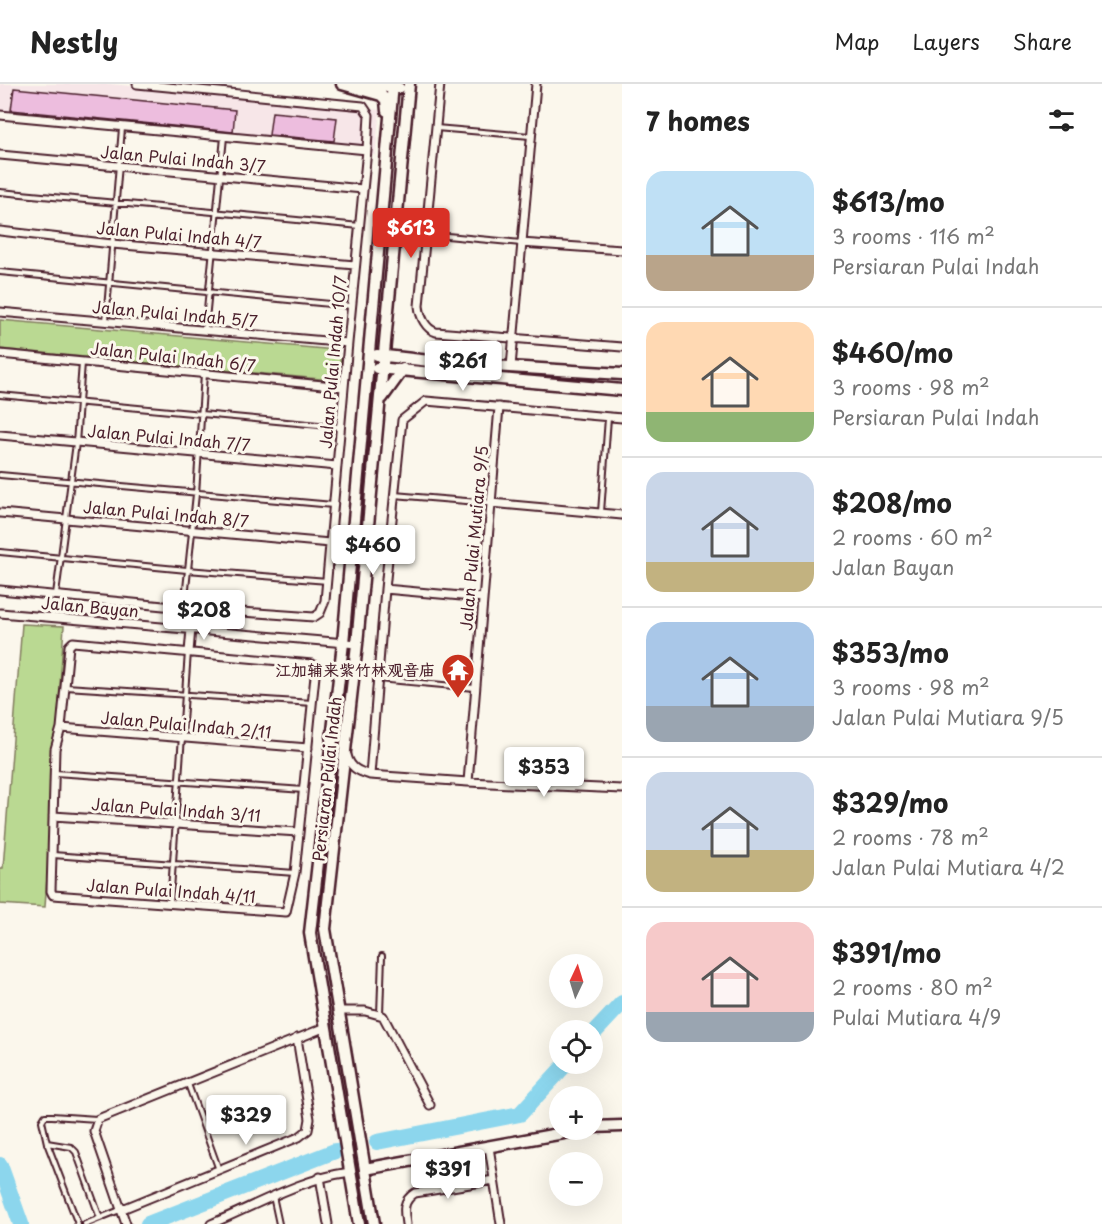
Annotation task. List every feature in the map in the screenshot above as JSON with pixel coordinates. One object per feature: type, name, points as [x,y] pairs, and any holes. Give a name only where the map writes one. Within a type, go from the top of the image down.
[{"type":"main road","points":[[342,84],[384,97],[388,138]]},
{"type":"main road","points":[[359,84],[408,86]]},
{"type":"main road","name":"Persiaran Pulai Indah","points":[[359,1224],[311,928],[343,643],[393,86]]},
{"type":"main road","name":"Persiaran Pulai Indah","points":[[374,1224],[326,929],[357,644],[408,86]]},
{"type":"main road","points":[[386,337],[403,364]]},
{"type":"main road","points":[[369,354],[384,356],[403,364],[622,390]]},
{"type":"main road","points":[[380,401],[403,364]]},
{"type":"main road","points":[[368,367],[383,368],[403,364],[622,374]]},
{"type":"main road","points":[[332,973],[331,1013],[326,1027],[334,1036],[349,1075]]},
{"type":"main road","points":[[603,1127],[622,1126]]},
{"type":"main road","points":[[365,1169],[549,1136]]},
{"type":"street","points":[[137,84],[177,86]]},
{"type":"street","points":[[440,84],[418,306],[419,314],[430,330],[622,347]]},
{"type":"street","points":[[511,368],[536,84]]},
{"type":"street","name":"Jalan Pulai Indah 10/7","points":[[177,86],[363,106],[369,115],[326,601],[320,613],[314,617],[184,608]]},
{"type":"street","points":[[0,115],[367,150]]},
{"type":"street","name":"Jalan Pulai Indah 3/7","points":[[0,155],[363,189]]},
{"type":"street","name":"Jalan Pulai Indah 4/7","points":[[0,231],[112,244],[355,265]]},
{"type":"street","points":[[521,243],[622,250]]},
{"type":"street","name":"Jalan Pulai Indah 5/7","points":[[0,312],[348,343]]},
{"type":"street","name":"Jalan Pulai Indah 6/7","points":[[0,354],[344,387]]},
{"type":"street","points":[[370,775],[384,589],[402,420],[426,401],[622,418]]},
{"type":"street","name":"Jalan Pulai Mutiara 9/5","points":[[468,782],[499,407]]},
{"type":"street","name":"Jalan Pulai Indah 7/7","points":[[0,435],[337,466]]},
{"type":"street","points":[[491,503],[622,514]]},
{"type":"street","name":"Jalan Pulai Indah 8/7","points":[[0,513],[330,543]]},
{"type":"street","points":[[384,589],[483,598]]},
{"type":"street","points":[[0,590],[184,608]]},
{"type":"street","name":"Jalan Bayan","points":[[0,612],[357,644]]},
{"type":"street","points":[[189,652],[191,629]]},
{"type":"street","points":[[53,855],[55,749],[62,728],[69,646],[73,642],[312,664],[316,668],[295,873]]},
{"type":"street","name":"Jalan Pulai Indah 2/11","points":[[62,728],[308,748]]},
{"type":"street","points":[[345,747],[350,764],[356,770],[370,775],[622,789]]},
{"type":"street","name":"Jalan Pulai Indah 3/11","points":[[52,816],[298,832]]},
{"type":"street","name":"Jalan Pulai Indah 4/11","points":[[53,855],[51,891],[55,896],[284,913],[287,909],[295,873]]},
{"type":"street","points":[[339,1011],[353,1010],[383,1016],[430,1105]]},
{"type":"street","points":[[126,1224],[94,1131],[98,1119],[326,1027]]},
{"type":"street","points":[[120,1210],[299,1137],[308,1130],[310,1119],[297,1038]]},
{"type":"street","points":[[489,1147],[501,1224]]},
{"type":"street","points":[[211,1224],[231,1220],[273,1196],[320,1177],[350,1172]]},
{"type":"street","points":[[320,1177],[328,1224]]},
{"type":"street","points":[[406,1224],[405,1202],[415,1193],[494,1180]]},
{"type":"lane","points":[[106,322],[122,128]]},
{"type":"lane","points":[[436,128],[531,136]]},
{"type":"lane","points":[[205,330],[224,137]]},
{"type":"lane","points":[[0,192],[360,226]]},
{"type":"lane","points":[[425,234],[521,243]]},
{"type":"lane","points":[[0,272],[351,306]]},
{"type":"lane","points":[[56,594],[76,443],[82,362]]},
{"type":"lane","points":[[184,608],[196,494],[204,374]]},
{"type":"lane","points":[[0,395],[340,427]]},
{"type":"lane","points":[[601,513],[608,417]]},
{"type":"lane","points":[[0,475],[333,505]]},
{"type":"lane","points":[[394,495],[491,503]]},
{"type":"lane","points":[[0,552],[328,581]]},
{"type":"lane","points":[[170,904],[189,652]]},
{"type":"lane","points":[[377,678],[475,688]]},
{"type":"lane","points":[[66,687],[313,703]]},
{"type":"lane","points":[[54,773],[304,790]]},
{"type":"lane","points":[[53,855],[295,873]]},
{"type":"lane","points":[[380,1014],[382,956]]},
{"type":"lane","points":[[187,1083],[219,1170]]},
{"type":"lane","points":[[78,1224],[42,1129],[42,1121],[45,1116],[98,1119]]},
{"type":"lane","points":[[48,1143],[71,1147],[76,1152],[100,1218]]},
{"type":"lane","points":[[273,1196],[279,1224]]},
{"type":"lane","points":[[85,1224],[120,1210]]},
{"type":"shaded area","points":[[0,84],[110,84],[380,110],[375,155],[0,119]]},
{"type":"green space","points":[[0,320],[336,350],[341,364],[340,374],[331,380],[0,349]]},
{"type":"green space","points":[[22,624],[64,626],[45,907],[0,904],[0,868],[3,868]]},
{"type":"building","points":[[14,88],[235,110],[233,132],[11,110]]},
{"type":"building","points":[[272,112],[337,118],[334,141],[269,135]]},
{"type":"waterway","points":[[603,1023],[622,1003]]},
{"type":"waterway","points":[[377,1142],[520,1114],[557,1074]]},
{"type":"waterway","points":[[148,1224],[335,1151]]},
{"type":"waterway","points":[[0,1165],[21,1224]]},
{"type":"place","name":"江加辅来紫竹林观音庙","points":[[458,699]]}]
